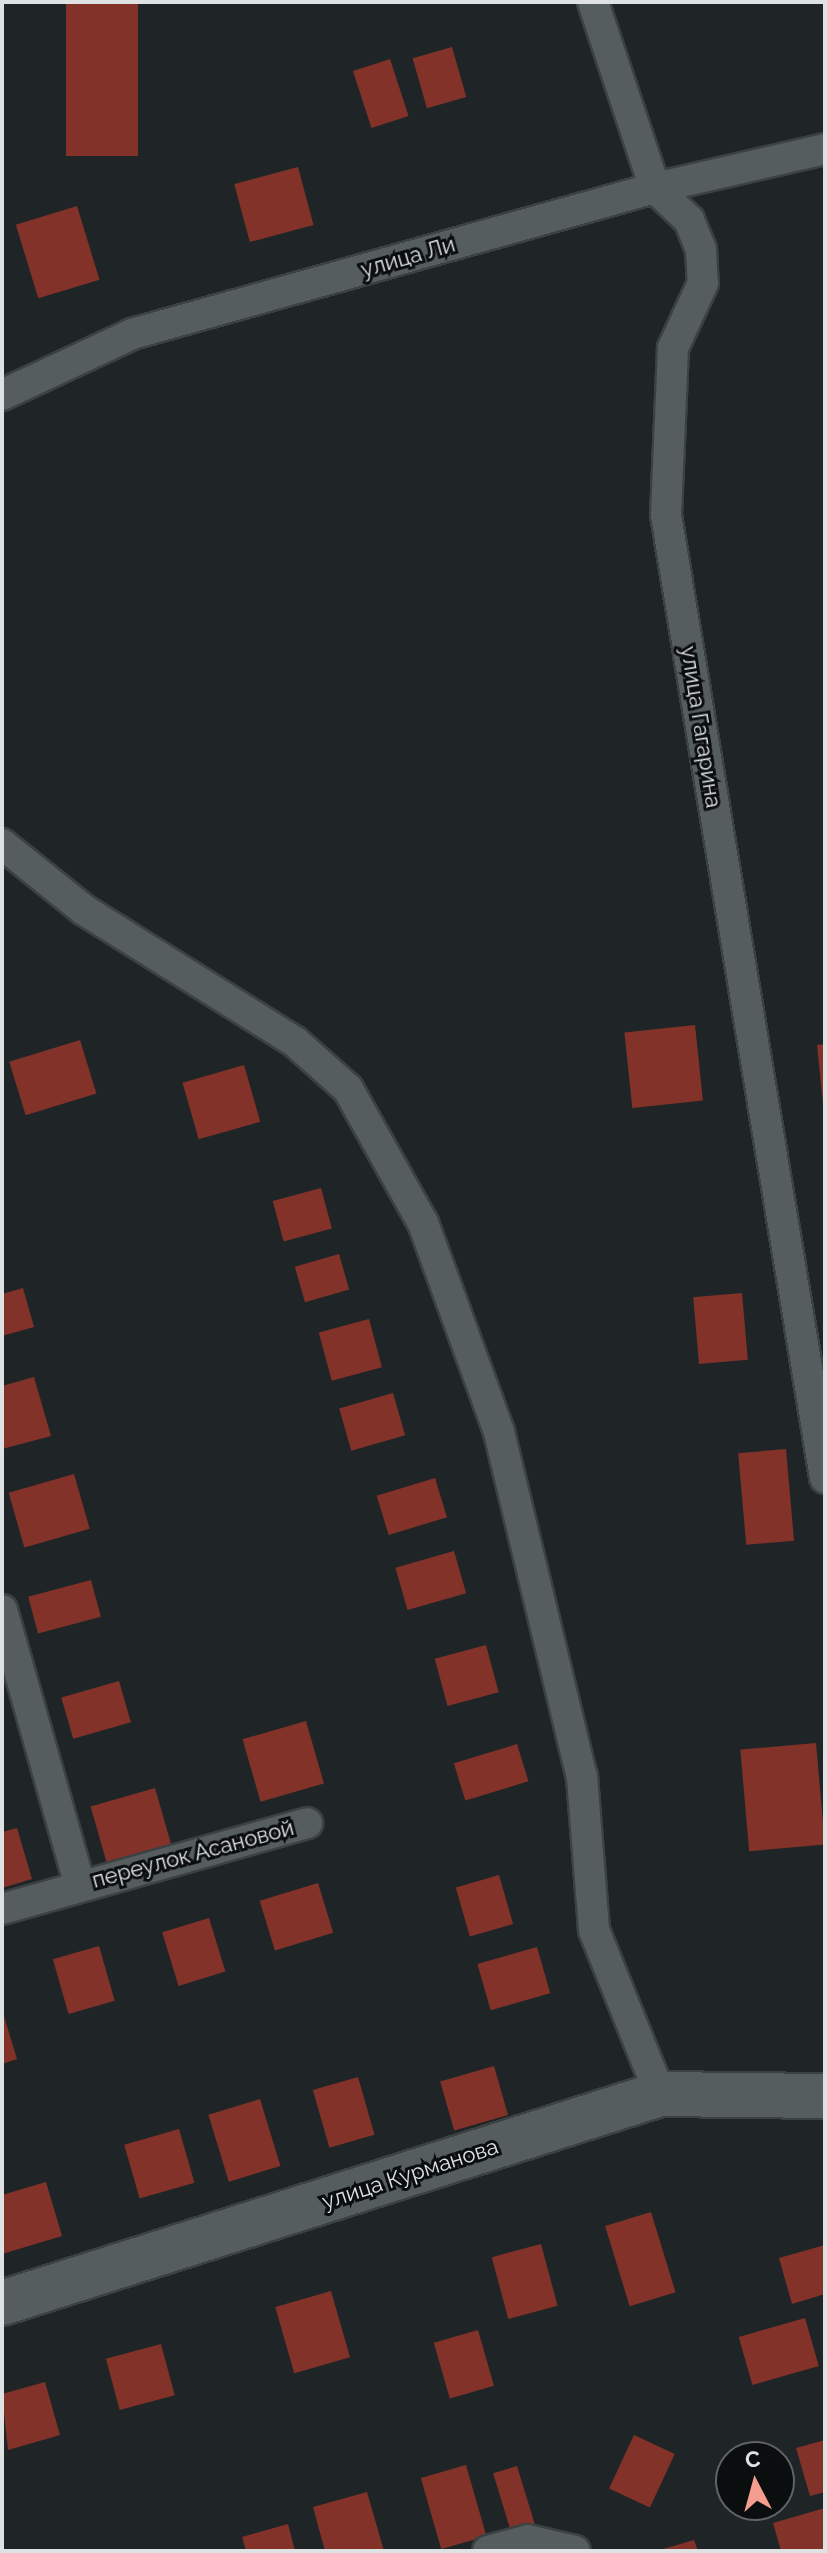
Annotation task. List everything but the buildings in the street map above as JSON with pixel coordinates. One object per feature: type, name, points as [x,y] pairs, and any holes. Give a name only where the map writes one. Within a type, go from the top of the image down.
[{"type":"street","name":"улица Гагарина","points":[[593,2],[655,188],[689,220],[701,249],[703,283],[673,348],[666,515],[825,1478]]},
{"type":"street","name":"улица Ли","points":[[2,395],[132,334],[655,188],[825,149]]},
{"type":"street","points":[[2,844],[84,910],[294,1041],[348,1089],[423,1223],[507,1462],[582,1777],[594,1930],[660,2094]]},
{"type":"street","name":"переулок Асановой","points":[[2,1610],[80,1885]]},
{"type":"street","name":"переулок Асановой","points":[[2,1909],[307,1823]]},
{"type":"street","name":"улица Курманова","points":[[2,2303],[660,2094],[825,2096]]},
{"type":"street","points":[[488,2551],[528,2540],[575,2551]]}]
